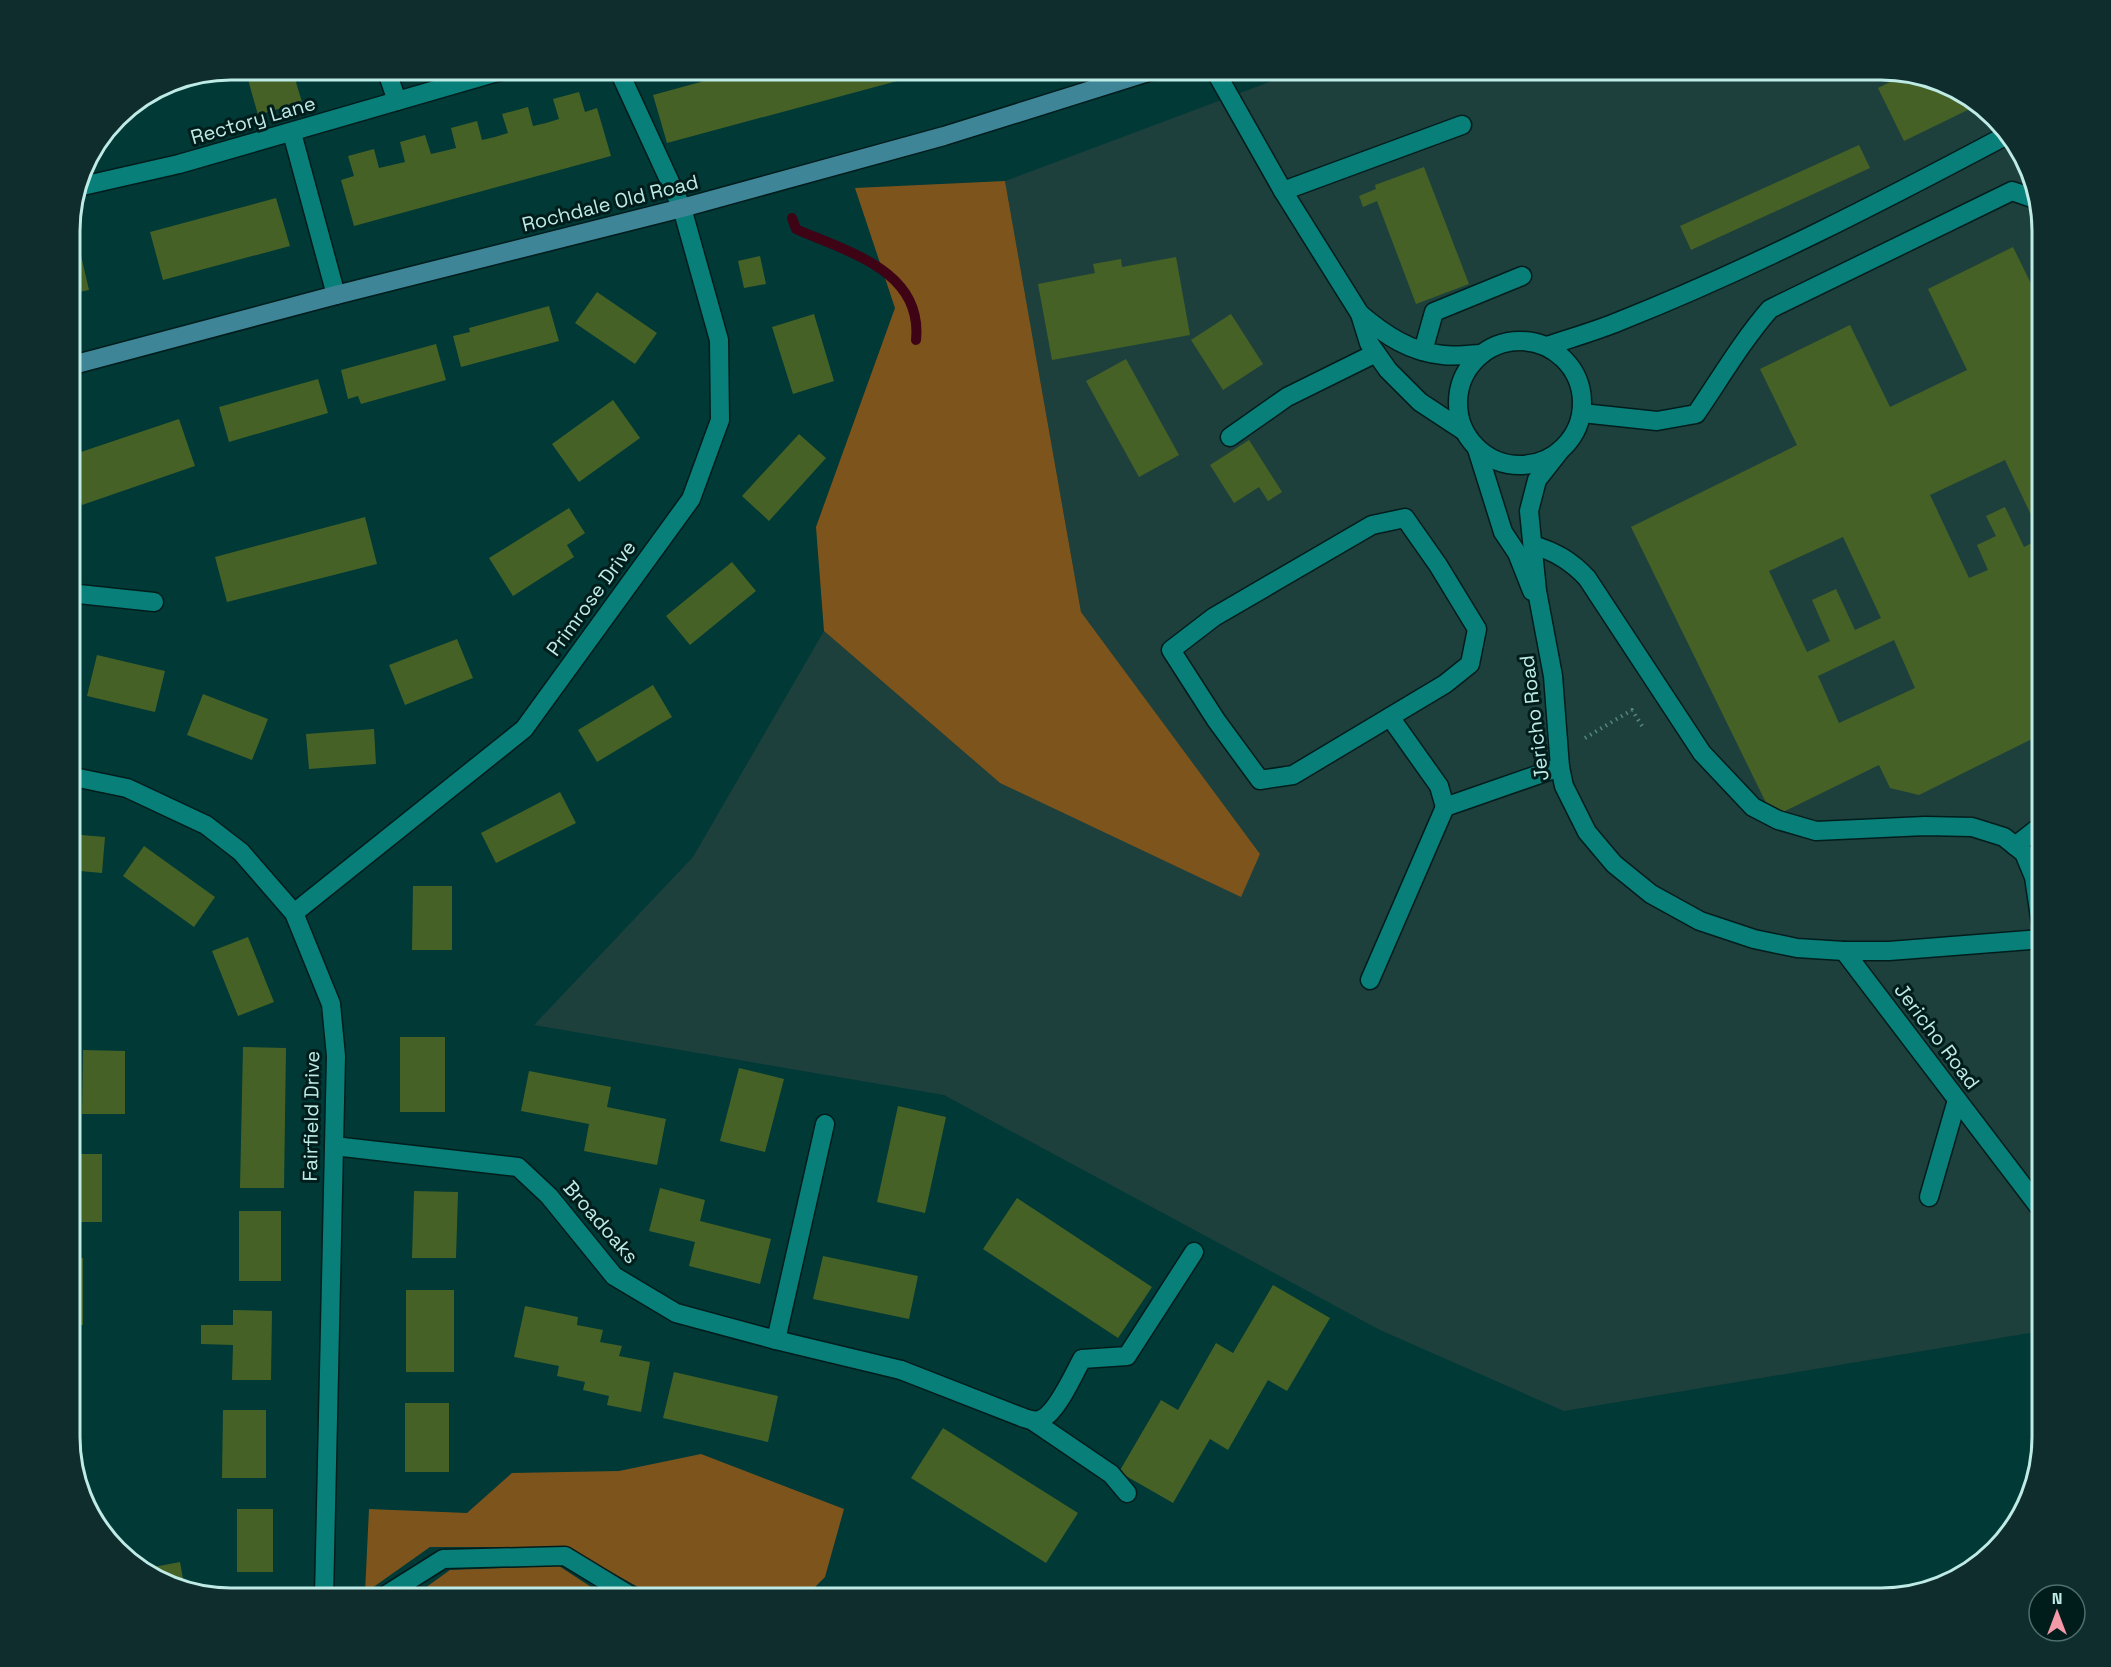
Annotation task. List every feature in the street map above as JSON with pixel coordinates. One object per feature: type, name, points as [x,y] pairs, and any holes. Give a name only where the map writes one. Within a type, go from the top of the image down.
[{"type":"main road","name":"Rochdale Old Road","points":[[80,363],[336,295],[682,208],[944,136],[1123,80]]},
{"type":"street","points":[[390,80],[397,101]]},
{"type":"street","name":"Rectory Lane","points":[[87,185],[178,164],[292,133],[469,80]]},
{"type":"street","points":[[623,80],[682,208]]},
{"type":"street","points":[[1220,80],[1283,191],[1360,314],[1369,343],[1388,370],[1420,402],[1464,431],[1478,449],[1496,461],[1517,466],[1540,463],[1560,452],[1574,436],[1582,413],[1582,392],[1577,376],[1565,359],[1547,346],[1522,340],[1501,343],[1482,354],[1468,368],[1459,388],[1458,410],[1464,431]]},
{"type":"street","points":[[1283,191],[1462,125]]},
{"type":"street","points":[[292,133],[336,295]]},
{"type":"street","points":[[1547,346],[1618,322],[1729,275],[1927,178],[2000,139]]},
{"type":"street","points":[[1582,413],[1657,421],[1696,414],[1743,346],[1752,329],[1770,309],[2012,191],[2028,196]]},
{"type":"street","name":"Primrose Drive","points":[[294,913],[524,729],[691,499],[720,420],[718,340],[682,208]]},
{"type":"street","points":[[1423,351],[1434,312],[1522,276]]},
{"type":"street","points":[[1360,314],[1380,331],[1410,349],[1444,356],[1482,354]]},
{"type":"street","points":[[1230,437],[1287,397],[1376,353]]},
{"type":"street","points":[[1478,449],[1503,532],[1517,553],[1541,615]]},
{"type":"street","name":"Jericho Road","points":[[1560,452],[1537,480],[1529,511],[1541,615],[1553,676],[1560,767],[1564,786],[1587,832],[1614,864],[1651,894],[1700,921],[1754,939],[1797,948],[1844,951],[2032,1197]]},
{"type":"street","points":[[1405,518],[1438,565],[1477,629],[1470,664],[1444,684],[1390,717],[1293,775],[1260,780],[1216,720],[1171,650],[1214,617],[1372,525],[1405,518]]},
{"type":"street","points":[[1533,545],[1554,551],[1573,564],[1587,578],[1702,753],[1753,807],[1778,820],[1816,831],[1925,826],[1972,827],[2004,837],[2024,853],[2032,872]]},
{"type":"street","points":[[80,594],[154,602]]},
{"type":"street","points":[[1370,980],[1444,807],[1439,786],[1390,717]]},
{"type":"street","points":[[1444,807],[1560,767]]},
{"type":"street","name":"Fairfield Drive","points":[[80,778],[127,788],[206,825],[241,852],[294,913],[331,1004],[336,1056],[324,1588]]},
{"type":"street","points":[[2015,846],[2032,833]]},
{"type":"street","points":[[1844,951],[1889,951],[2032,940]]},
{"type":"street","points":[[1929,1197],[1958,1100]]},
{"type":"street","points":[[776,1340],[825,1124]]},
{"type":"street","name":"Broadoaks","points":[[334,1146],[518,1167],[549,1196],[614,1276],[676,1313],[901,1370],[1033,1421],[1111,1474],[1128,1493]]},
{"type":"street","points":[[1033,1421],[1043,1418],[1053,1409],[1082,1359],[1127,1356],[1194,1252]]},
{"type":"street","points":[[397,1588],[442,1559],[565,1556],[618,1588]]},
{"type":"path","points":[[1609,724],[1632,710],[1644,729]]},
{"type":"shaded area","points":[[1275,80],[1900,81],[1938,91],[1956,100],[1980,117],[1994,131],[2011,155],[2020,173],[2029,201],[2032,230],[2032,1333],[1564,1411],[1380,1330],[944,1095],[534,1025],[693,857],[824,631],[1000,783],[1260,854],[1081,612],[1005,181]]},
{"type":"shaded area","points":[[1005,181],[1081,612],[1260,854],[1241,897],[1000,783],[824,631],[816,527],[895,308],[855,188]]},
{"type":"shaded area","points":[[701,1454],[844,1509],[825,1577],[814,1588],[640,1588],[566,1547],[430,1547],[372,1588],[365,1588],[369,1509],[467,1513],[512,1473],[619,1471]]},
{"type":"shaded area","points":[[559,1566],[593,1588],[425,1588],[450,1570]]},
{"type":"building","points":[[248,80],[295,80],[302,102],[258,115]]},
{"type":"building","points":[[708,80],[901,80],[667,143],[653,95]]},
{"type":"building","points":[[1893,81],[1910,82],[1938,91],[1969,109],[1904,141],[1878,88]]},
{"type":"building","points":[[579,92],[585,112],[597,108],[611,156],[354,226],[341,180],[354,176],[348,156],[374,149],[379,168],[405,162],[400,142],[425,135],[431,154],[456,148],[451,128],[477,121],[482,140],[495,137],[508,133],[502,114],[528,107],[533,126],[546,123],[559,119],[553,99]]},
{"type":"building","points":[[1859,145],[1870,168],[1691,250],[1680,226]]},
{"type":"building","points":[[1424,167],[1469,284],[1416,304],[1377,201],[1363,207],[1359,196],[1376,189],[1375,185]]},
{"type":"building","points":[[276,198],[290,246],[163,280],[150,232]]},
{"type":"building","points":[[2013,247],[2032,286],[2032,517],[2005,460],[1930,495],[1969,578],[1988,570],[1977,545],[1996,536],[1986,516],[2005,507],[2024,547],[2032,543],[2032,739],[1919,795],[1890,788],[1879,765],[1773,817],[1631,527],[1797,445],[1760,369],[1850,325],[1890,407],[1967,370],[1928,289]],"holes":[[[1843,537],[1881,618],[1855,630],[1836,589],[1812,600],[1830,641],[1807,652],[1769,571]],[[1894,640],[1915,688],[1839,723],[1818,676]]]},
{"type":"building","points":[[80,251],[89,290],[80,292]]},
{"type":"building","points":[[760,256],[766,284],[744,288],[738,261]]},
{"type":"building","points":[[1176,257],[1190,335],[1052,360],[1038,284],[1095,273],[1093,264],[1121,259],[1122,267]]},
{"type":"building","points":[[597,292],[657,333],[635,364],[575,323]]},
{"type":"building","points":[[549,306],[559,341],[461,367],[453,336],[470,332],[469,328]]},
{"type":"building","points":[[814,314],[834,381],[793,394],[772,327]]},
{"type":"building","points":[[1231,314],[1263,364],[1223,390],[1191,340]]},
{"type":"building","points":[[436,344],[446,380],[361,404],[358,396],[348,399],[341,370]]},
{"type":"building","points":[[1126,359],[1179,455],[1139,477],[1086,381]]},
{"type":"building","points":[[318,379],[328,413],[229,442],[219,407]]},
{"type":"building","points":[[613,400],[640,438],[579,482],[552,444]]},
{"type":"building","points":[[179,419],[195,466],[82,505],[80,452]]},
{"type":"building","points":[[799,434],[826,458],[769,521],[742,496]]},
{"type":"building","points":[[1249,440],[1282,492],[1268,501],[1259,487],[1234,503],[1210,465]]},
{"type":"building","points":[[569,508],[585,533],[567,545],[574,557],[513,596],[489,558]]},
{"type":"building","points":[[365,517],[377,564],[227,602],[215,557]]},
{"type":"building","points":[[732,562],[756,591],[690,645],[666,616]]},
{"type":"building","points":[[457,639],[473,678],[405,705],[389,665]]},
{"type":"building","points":[[97,655],[165,671],[155,712],[87,696]]},
{"type":"building","points":[[653,685],[672,717],[597,762],[578,730]]},
{"type":"building","points":[[203,694],[268,719],[252,760],[187,735]]},
{"type":"building","points":[[374,729],[376,764],[309,769],[306,734]]},
{"type":"building","points":[[560,792],[576,823],[496,863],[481,833]]},
{"type":"building","points":[[80,835],[105,837],[102,873],[80,871]]},
{"type":"building","points":[[144,846],[215,897],[194,927],[123,876]]},
{"type":"building","points":[[413,886],[452,886],[452,950],[412,950]]},
{"type":"building","points":[[248,937],[274,1002],[238,1016],[212,951]]},
{"type":"building","points":[[400,1037],[445,1037],[445,1112],[400,1112]]},
{"type":"building","points":[[243,1047],[286,1048],[284,1188],[240,1188]]},
{"type":"building","points":[[83,1050],[125,1051],[125,1114],[82,1114]]},
{"type":"building","points":[[739,1068],[784,1079],[765,1152],[720,1141]]},
{"type":"building","points":[[529,1071],[611,1087],[607,1107],[666,1119],[657,1165],[584,1151],[589,1124],[521,1111]]},
{"type":"building","points":[[898,1106],[946,1117],[925,1213],[877,1202]]},
{"type":"building","points":[[80,1154],[102,1154],[102,1222],[80,1222]]},
{"type":"building","points":[[660,1188],[705,1200],[700,1221],[771,1239],[760,1284],[689,1266],[695,1242],[649,1231]]},
{"type":"building","points":[[414,1191],[458,1192],[456,1258],[412,1258]]},
{"type":"building","points":[[1017,1198],[1152,1287],[1118,1338],[983,1249]]},
{"type":"building","points":[[239,1211],[281,1211],[281,1281],[239,1281]]},
{"type":"building","points":[[823,1256],[918,1276],[909,1319],[813,1299]]},
{"type":"building","points":[[80,1258],[83,1258],[83,1325],[80,1325]]},
{"type":"building","points":[[1273,1285],[1330,1318],[1287,1391],[1268,1380],[1228,1450],[1210,1439],[1173,1503],[1119,1472],[1161,1400],[1178,1410],[1216,1343],[1233,1353]]},
{"type":"building","points":[[406,1290],[454,1290],[454,1372],[406,1372]]},
{"type":"building","points":[[525,1306],[578,1317],[577,1325],[603,1330],[600,1342],[622,1346],[619,1356],[650,1362],[641,1412],[607,1405],[609,1396],[583,1390],[585,1382],[557,1376],[559,1366],[514,1357]]},
{"type":"building","points":[[233,1310],[272,1311],[271,1380],[232,1380],[233,1345],[201,1344],[201,1325],[233,1325]]},
{"type":"building","points":[[674,1372],[778,1396],[768,1442],[663,1418]]},
{"type":"building","points":[[405,1403],[449,1403],[449,1472],[405,1472]]},
{"type":"building","points":[[223,1410],[266,1410],[266,1478],[222,1478]]},
{"type":"building","points":[[943,1428],[1078,1513],[1046,1563],[911,1478]]},
{"type":"building","points":[[237,1509],[273,1509],[273,1572],[237,1572]]},
{"type":"building","points":[[180,1562],[183,1579],[173,1576],[155,1567]]},
{"type":"waterway","points":[[792,218],[796,229],[858,256],[895,280],[907,296],[915,316],[916,340]]}]
